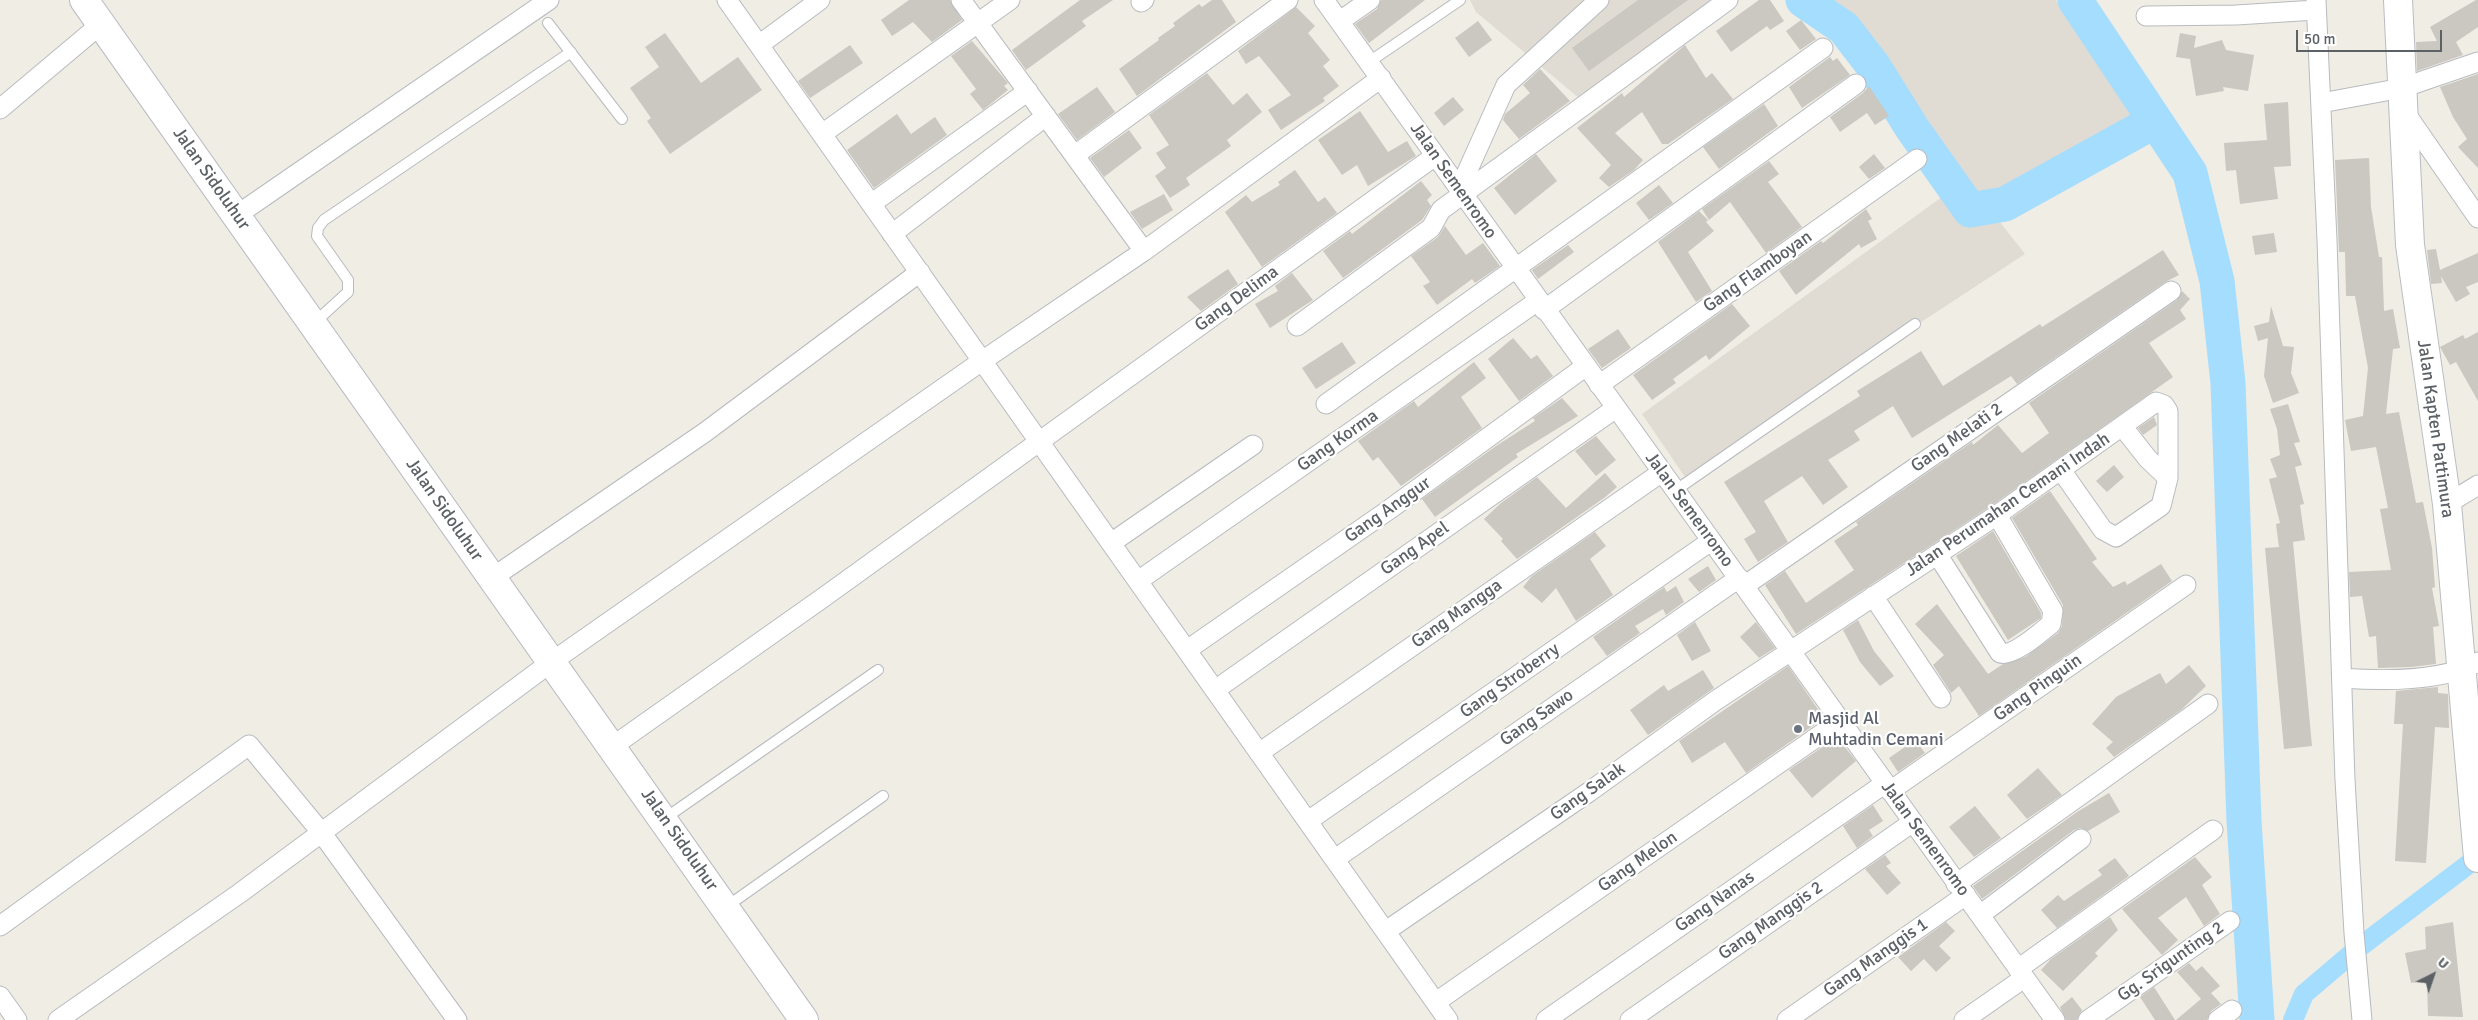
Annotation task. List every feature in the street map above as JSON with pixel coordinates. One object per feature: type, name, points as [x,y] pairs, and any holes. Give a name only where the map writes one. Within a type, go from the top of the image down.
[{"type":"main road","name":"Jalan Sidoluhur","points":[[84,0],[237,215],[312,325],[492,578],[550,663],[613,746],[804,1020]]},
{"type":"main road","name":"Jalan Kapten Pattimura","points":[[2398,0],[2404,163],[2410,245],[2470,666],[2477,849]]},
{"type":"street","points":[[237,215],[550,0]]},
{"type":"street","points":[[727,0],[1186,650],[1215,690],[1265,748],[1308,821],[1448,1020]]},
{"type":"street","points":[[759,45],[820,0]]},
{"type":"street","points":[[961,0],[1144,251]]},
{"type":"street","points":[[822,134],[1010,0]]},
{"type":"street","points":[[1074,155],[1288,0]]},
{"type":"street","name":"Jalan Semenromo","points":[[1324,0],[1381,78],[1514,269],[1676,490],[2055,1020]]},
{"type":"street","points":[[1340,21],[1370,0]]},
{"type":"street","points":[[1461,192],[1506,85],[1599,0]]},
{"type":"street","points":[[1297,326],[1432,228],[1442,210],[1461,192],[1728,0]]},
{"type":"street","points":[[2146,16],[2236,15],[2316,5],[2342,678],[2354,933],[2360,978],[2362,1020]]},
{"type":"street","points":[[0,109],[102,24]]},
{"type":"street","points":[[1326,404],[1823,48]]},
{"type":"street","points":[[2321,103],[2403,99],[2478,62]]},
{"type":"street","points":[[58,1020],[240,893],[550,663],[982,360],[1144,251],[1381,78]]},
{"type":"street","name":"Gang Korma","points":[[1138,581],[1541,305],[1856,84]]},
{"type":"street","points":[[871,204],[1028,91]]},
{"type":"street","points":[[2403,99],[2478,218]]},
{"type":"street","points":[[892,234],[1046,116]]},
{"type":"street","name":"Gang Delima","points":[[613,746],[1040,442],[1435,156]]},
{"type":"street","name":"Gang Flamboyan","points":[[1599,385],[1917,159]]},
{"type":"street","points":[[492,578],[704,433],[920,272]]},
{"type":"street","name":"Gang Melati 2","points":[[1741,582],[2171,291]]},
{"type":"street","name":"Gang Anggur","points":[[1186,650],[1390,509],[1586,366]]},
{"type":"street","points":[[2060,470],[2103,530],[2116,537],[2161,506],[2168,478],[2168,411],[2164,405],[2156,402],[2122,426]]},
{"type":"street","name":"Gang Apel","points":[[1215,690],[1616,408]]},
{"type":"street","name":"Jalan Perumahan Cemani Indah","points":[[1790,651],[1997,515],[2122,426],[2148,458],[2168,478]]},
{"type":"street","points":[[1111,543],[1253,445]]},
{"type":"street","name":"Gang Mangga","points":[[1265,748],[1662,472]]},
{"type":"street","points":[[2446,504],[2475,493]]},
{"type":"street","points":[[1937,554],[2000,653],[2008,653],[2018,649],[2051,624],[2053,611],[1997,515]]},
{"type":"street","name":"Gang Stroberry","points":[[1308,821],[1712,541]]},
{"type":"street","name":"Gang Sawo","points":[[1335,859],[1741,582]]},
{"type":"street","name":"Gang Pinguin","points":[[1887,787],[2186,585]]},
{"type":"street","points":[[1873,596],[1941,698]]},
{"type":"street","name":"Gang Salak","points":[[1386,931],[1589,792],[1715,701],[1790,651]]},
{"type":"street","points":[[2342,678],[2418,677],[2470,666]]},
{"type":"street","name":"Gang Manggis 1","points":[[1787,1020],[2208,704]]},
{"type":"street","name":"Gang Melon","points":[[1436,1002],[1840,721]]},
{"type":"street","points":[[0,926],[249,745],[321,832],[457,1020]]},
{"type":"street","name":"Gang Nanas","points":[[1546,1020],[1887,787]]},
{"type":"street","name":"Gang Manggis 2","points":[[1630,1020],[1913,822]]},
{"type":"street","points":[[1964,1020],[2021,973],[2213,830]]},
{"type":"street","points":[[1980,915],[2081,839]]},
{"type":"street","name":"Gg. Srigunting 2","points":[[2088,1020],[2230,921]]},
{"type":"street","points":[[0,996],[17,1020]]},
{"type":"lane","points":[[1369,62],[1460,0]]},
{"type":"lane","points":[[548,23],[622,119]]},
{"type":"lane","points":[[312,325],[331,309],[349,289],[348,280],[317,236],[318,228],[324,220],[571,52]]},
{"type":"lane","points":[[1676,490],[1915,324]]},
{"type":"lane","points":[[664,819],[878,670]]},
{"type":"lane","points":[[726,907],[883,796]]},
{"type":"shaded area","points":[[1470,0],[1723,0],[1580,99],[1476,12]]},
{"type":"shaded area","points":[[1805,0],[2056,0],[2150,126],[1985,203],[2025,254],[1685,477],[1642,414],[1964,181],[1894,72],[1838,8],[1810,4]]},
{"type":"building","points":[[909,0],[950,0],[962,20],[932,42],[913,22],[892,36],[881,20]]},
{"type":"building","points":[[1080,0],[1113,0],[1082,21],[1086,26],[1026,70],[1012,50]]},
{"type":"building","points":[[1212,0],[1222,0],[1236,22],[1137,96],[1119,69],[1159,40],[1158,38],[1175,26],[1173,23],[1199,4],[1202,7]]},
{"type":"building","points":[[1381,0],[1425,0],[1369,43],[1355,24],[1377,9]]},
{"type":"building","points":[[1638,0],[1688,0],[1589,71],[1572,48]]},
{"type":"building","points":[[1759,0],[1770,0],[1784,21],[1770,30],[1767,26],[1731,52],[1716,31]]},
{"type":"building","points":[[2478,0],[2478,27],[2456,42],[2463,55],[2417,71],[2416,42],[2437,41],[2430,27]]},
{"type":"building","points":[[1296,7],[1315,26],[1308,33],[1330,60],[1323,66],[1339,86],[1323,98],[1325,101],[1281,130],[1268,110],[1291,95],[1259,56],[1246,64],[1238,51]]},
{"type":"building","points":[[1801,20],[1816,39],[1800,50],[1786,31]]},
{"type":"building","points":[[1478,21],[1492,40],[1469,57],[1455,38]]},
{"type":"building","points":[[665,33],[701,83],[738,57],[762,90],[670,154],[647,121],[651,118],[630,88],[659,67],[645,47]]},
{"type":"building","points":[[2180,33],[2196,36],[2194,48],[2222,40],[2226,50],[2254,55],[2248,91],[2223,87],[2224,91],[2196,96],[2190,59],[2176,57]]},
{"type":"building","points":[[972,41],[1008,83],[1004,86],[1008,90],[983,110],[970,94],[976,89],[951,56]]},
{"type":"building","points":[[850,45],[863,63],[810,98],[798,81]]},
{"type":"building","points":[[1685,45],[1706,78],[1712,73],[1733,99],[1668,144],[1662,144],[1642,112],[1615,133],[1643,160],[1634,170],[1609,187],[1599,178],[1611,165],[1577,128],[1622,93],[1624,97]]},
{"type":"building","points":[[1830,57],[1833,61],[1837,58],[1850,75],[1802,108],[1789,87]]},
{"type":"building","points":[[1540,69],[1570,101],[1519,139],[1503,120],[1505,114],[1530,93],[1523,85]]},
{"type":"building","points":[[1207,73],[1233,105],[1247,93],[1262,112],[1227,140],[1231,146],[1186,178],[1190,185],[1170,198],[1155,176],[1166,168],[1156,153],[1169,145],[1149,115]]},
{"type":"building","points":[[2478,74],[2478,168],[2458,147],[2467,139],[2453,117],[2440,87]]},
{"type":"building","points":[[1869,86],[1889,116],[1875,125],[1867,113],[1840,132],[1830,117],[1863,93]]},
{"type":"building","points":[[1097,87],[1115,112],[1077,140],[1058,114]]},
{"type":"building","points":[[1453,97],[1464,110],[1444,126],[1434,113]]},
{"type":"building","points":[[2288,102],[2291,166],[2274,167],[2278,199],[2240,204],[2236,170],[2226,171],[2224,143],[2267,140],[2264,104]]},
{"type":"building","points":[[1764,104],[1778,126],[1719,169],[1703,147]]},
{"type":"building","points":[[1360,111],[1388,152],[1407,141],[1416,156],[1368,186],[1357,165],[1342,175],[1318,140]]},
{"type":"building","points":[[897,114],[911,134],[935,117],[947,135],[874,188],[847,150]]},
{"type":"building","points":[[1129,130],[1142,148],[1104,177],[1090,158]]},
{"type":"building","points":[[1536,154],[1557,181],[1515,215],[1494,188]]},
{"type":"building","points":[[1874,154],[1885,168],[1869,179],[1859,167]]},
{"type":"building","points":[[2369,158],[2371,207],[2379,257],[2382,257],[2384,311],[2393,309],[2400,348],[2393,349],[2386,414],[2399,412],[2416,503],[2423,502],[2432,548],[2435,587],[2432,588],[2439,626],[2433,627],[2436,664],[2411,667],[2378,668],[2376,636],[2369,637],[2362,596],[2350,597],[2349,572],[2391,570],[2380,509],[2388,508],[2376,447],[2351,451],[2345,420],[2363,416],[2368,368],[2355,296],[2346,296],[2345,252],[2339,252],[2335,160]]},
{"type":"building","points":[[1769,161],[1779,174],[1768,182],[1802,227],[1766,253],[1730,202],[1709,220],[1702,209]]},
{"type":"building","points":[[1295,170],[1318,202],[1325,197],[1337,213],[1262,267],[1225,212],[1246,195],[1252,202],[1280,185],[1278,182]]},
{"type":"building","points":[[1421,181],[1432,195],[1427,200],[1431,206],[1422,220],[1343,278],[1323,251],[1350,231],[1352,234]]},
{"type":"building","points":[[1659,185],[1673,203],[1649,220],[1636,203]]},
{"type":"building","points":[[1164,194],[1173,210],[1142,229],[1130,212]]},
{"type":"building","points":[[1866,209],[1872,219],[1868,221],[1877,239],[1861,248],[1859,244],[1796,295],[1779,271],[1821,241],[1823,243]]},
{"type":"building","points":[[1699,211],[1708,220],[1706,222],[1714,231],[1688,252],[1712,291],[1696,302],[1658,242]]},
{"type":"building","points":[[1445,226],[1466,255],[1483,243],[1500,266],[1475,283],[1472,279],[1437,305],[1423,286],[1430,282],[1411,256],[1438,237]]},
{"type":"building","points":[[2274,233],[2277,252],[2255,255],[2252,236]]},
{"type":"building","points":[[1568,245],[1574,252],[1538,279],[1532,270]]},
{"type":"building","points":[[2436,249],[2440,270],[2478,253],[2478,282],[2466,287],[2470,294],[2456,302],[2441,276],[2442,283],[2431,284],[2427,250]]},
{"type":"building","points":[[2163,250],[2179,275],[2165,282],[2017,384],[2011,376],[1912,438],[1893,406],[1854,431],[1860,440],[1828,460],[1848,487],[1823,505],[1802,476],[1764,501],[1788,542],[1758,562],[1744,539],[1756,532],[1724,482],[1860,396],[1857,391],[1921,351],[1943,386],[2040,324],[2042,327]]},
{"type":"building","points":[[1228,269],[1238,284],[1201,311],[1187,297]]},
{"type":"building","points":[[1292,273],[1313,300],[1270,328],[1255,304],[1278,291],[1275,286]]},
{"type":"building","points":[[2182,291],[2190,299],[2180,310],[2186,319],[2149,343],[2173,377],[1991,506],[1796,634],[1765,585],[1785,571],[1806,603],[1854,570],[1834,541],[1858,525],[1856,522],[1972,442],[1973,445],[1998,425],[2022,453],[2049,433],[2029,403],[2177,300]]},
{"type":"building","points":[[1732,304],[1750,326],[1709,360],[1706,355],[1673,379],[1676,383],[1652,400],[1633,375]]},
{"type":"building","points":[[2271,306],[2283,346],[2294,347],[2291,373],[2299,393],[2273,403],[2264,376],[2268,338],[2258,341],[2254,326],[2269,322]]},
{"type":"building","points":[[1618,329],[1631,348],[1602,368],[1588,349]]},
{"type":"building","points":[[2478,332],[2478,401],[2456,362],[2450,365],[2440,347],[2463,335],[2465,339]]},
{"type":"building","points":[[1513,338],[1531,359],[1537,355],[1553,376],[1519,401],[1488,359]]},
{"type":"building","points":[[1342,342],[1356,363],[1316,389],[1302,368]]},
{"type":"building","points":[[1474,362],[1486,378],[1461,397],[1482,428],[1401,486],[1378,457],[1373,461],[1358,441],[1414,401],[1418,407]]},
{"type":"building","points":[[1562,398],[1578,416],[1516,454],[1518,457],[1435,517],[1422,499],[1496,446],[1535,421],[1533,418]]},
{"type":"building","points":[[2288,404],[2300,442],[2294,443],[2302,465],[2295,467],[2304,504],[2300,505],[2305,540],[2293,542],[2312,746],[2284,749],[2265,548],[2279,547],[2276,524],[2280,523],[2269,479],[2277,477],[2270,459],[2280,455],[2277,429],[2270,409]]},
{"type":"building","points":[[2154,417],[2157,425],[2143,435],[2138,428]]},
{"type":"building","points":[[1596,436],[1616,460],[1596,476],[1575,451]]},
{"type":"building","points":[[2114,465],[2124,477],[2107,492],[2096,481]]},
{"type":"building","points":[[1605,473],[1617,487],[1517,559],[1501,541],[1503,539],[1484,519],[1501,503],[1537,477],[1566,508]]},
{"type":"building","points":[[2050,491],[2097,559],[2092,562],[2113,587],[2125,581],[2127,585],[2161,564],[2172,581],[1979,716],[1959,686],[1951,693],[1933,665],[1944,655],[1915,624],[1937,604],[1988,674],[2003,664],[2025,657],[2058,633],[2062,626],[2063,605],[2012,518]]},
{"type":"building","points":[[1993,531],[2041,613],[2041,618],[2008,640],[1956,556]]},
{"type":"building","points":[[1595,532],[1606,546],[1590,559],[1613,595],[1576,621],[1556,588],[1542,603],[1523,587],[1532,576]]},
{"type":"building","points":[[1708,566],[1716,580],[1699,592],[1688,579]]},
{"type":"building","points":[[1676,586],[1684,602],[1666,615],[1663,609],[1635,626],[1640,633],[1607,656],[1593,637],[1664,587],[1667,592]]},
{"type":"building","points":[[1858,620],[1874,651],[1894,676],[1880,686],[1860,662],[1843,630]]},
{"type":"building","points":[[1695,622],[1711,651],[1692,661],[1677,635]]},
{"type":"building","points":[[1756,622],[1775,648],[1759,658],[1740,637]]},
{"type":"building","points":[[2189,665],[2206,686],[2181,710],[2114,757],[2106,748],[2113,742],[2092,724],[2116,697],[2160,673],[2166,684]]},
{"type":"building","points":[[1788,666],[1824,718],[1746,773],[1725,742],[1692,763],[1679,741]]},
{"type":"building","points":[[1703,670],[1714,688],[1648,735],[1630,710],[1664,685],[1668,691]]},
{"type":"building","points":[[2438,687],[2438,693],[2448,694],[2449,728],[2435,727],[2426,863],[2395,861],[2403,724],[2394,724],[2396,691]]},
{"type":"building","points":[[1837,737],[1856,761],[1812,798],[1789,770]]},
{"type":"building","points":[[1915,740],[1925,753],[1898,772],[1889,758]]},
{"type":"building","points":[[2038,768],[2062,795],[2027,819],[2007,795]]},
{"type":"building","points":[[2109,793],[2120,812],[2088,831],[2080,828],[2074,830],[1982,899],[1973,886],[2077,812]]},
{"type":"building","points":[[1873,805],[1883,821],[1869,830],[1873,836],[1857,848],[1843,826]]},
{"type":"building","points":[[1975,806],[2001,838],[1974,857],[1949,827]]},
{"type":"building","points":[[1885,855],[1891,863],[1886,866],[1901,883],[1887,895],[1865,869]]},
{"type":"building","points":[[2195,857],[2212,877],[2202,885],[2220,914],[2204,926],[2186,897],[2158,918],[2178,940],[2162,955],[2122,909]]},
{"type":"building","points":[[2115,858],[2129,876],[2057,928],[2041,910],[2058,895],[2064,901],[2102,875],[2098,870]]},
{"type":"building","points":[[2110,917],[2118,930],[2095,953],[2098,956],[2063,991],[2041,970],[2051,959]]},
{"type":"building","points":[[1946,922],[1955,931],[1939,946],[1951,958],[1936,972],[1924,959],[1911,971],[1898,957]]},
{"type":"building","points":[[2453,922],[2463,1017],[2428,1016],[2427,980],[2411,983],[2405,953],[2426,949],[2425,927]]},
{"type":"building","points":[[2189,963],[2196,971],[2202,966],[2220,986],[2211,993],[2221,1004],[2211,1011],[2207,1020],[2176,1020],[2201,999],[2177,972]]},
{"type":"building","points":[[2154,987],[2175,1020],[2155,1020],[2140,997]]},
{"type":"building","points":[[2072,997],[2082,1010],[2077,1020],[2066,1020],[2060,1007]]},
{"type":"waterway","points":[[1803,0],[1844,28],[1874,67],[1912,128],[1970,210],[2005,204],[2155,121]]},
{"type":"waterway","points":[[2075,0],[2190,173],[2217,281],[2228,383],[2244,821],[2257,1020]]},
{"type":"waterway","points":[[2293,1020],[2304,994],[2357,949],[2478,857]]},
{"type":"place","name":"Masjid Al Muhtadin Cemani","points":[[1798,729]]}]
